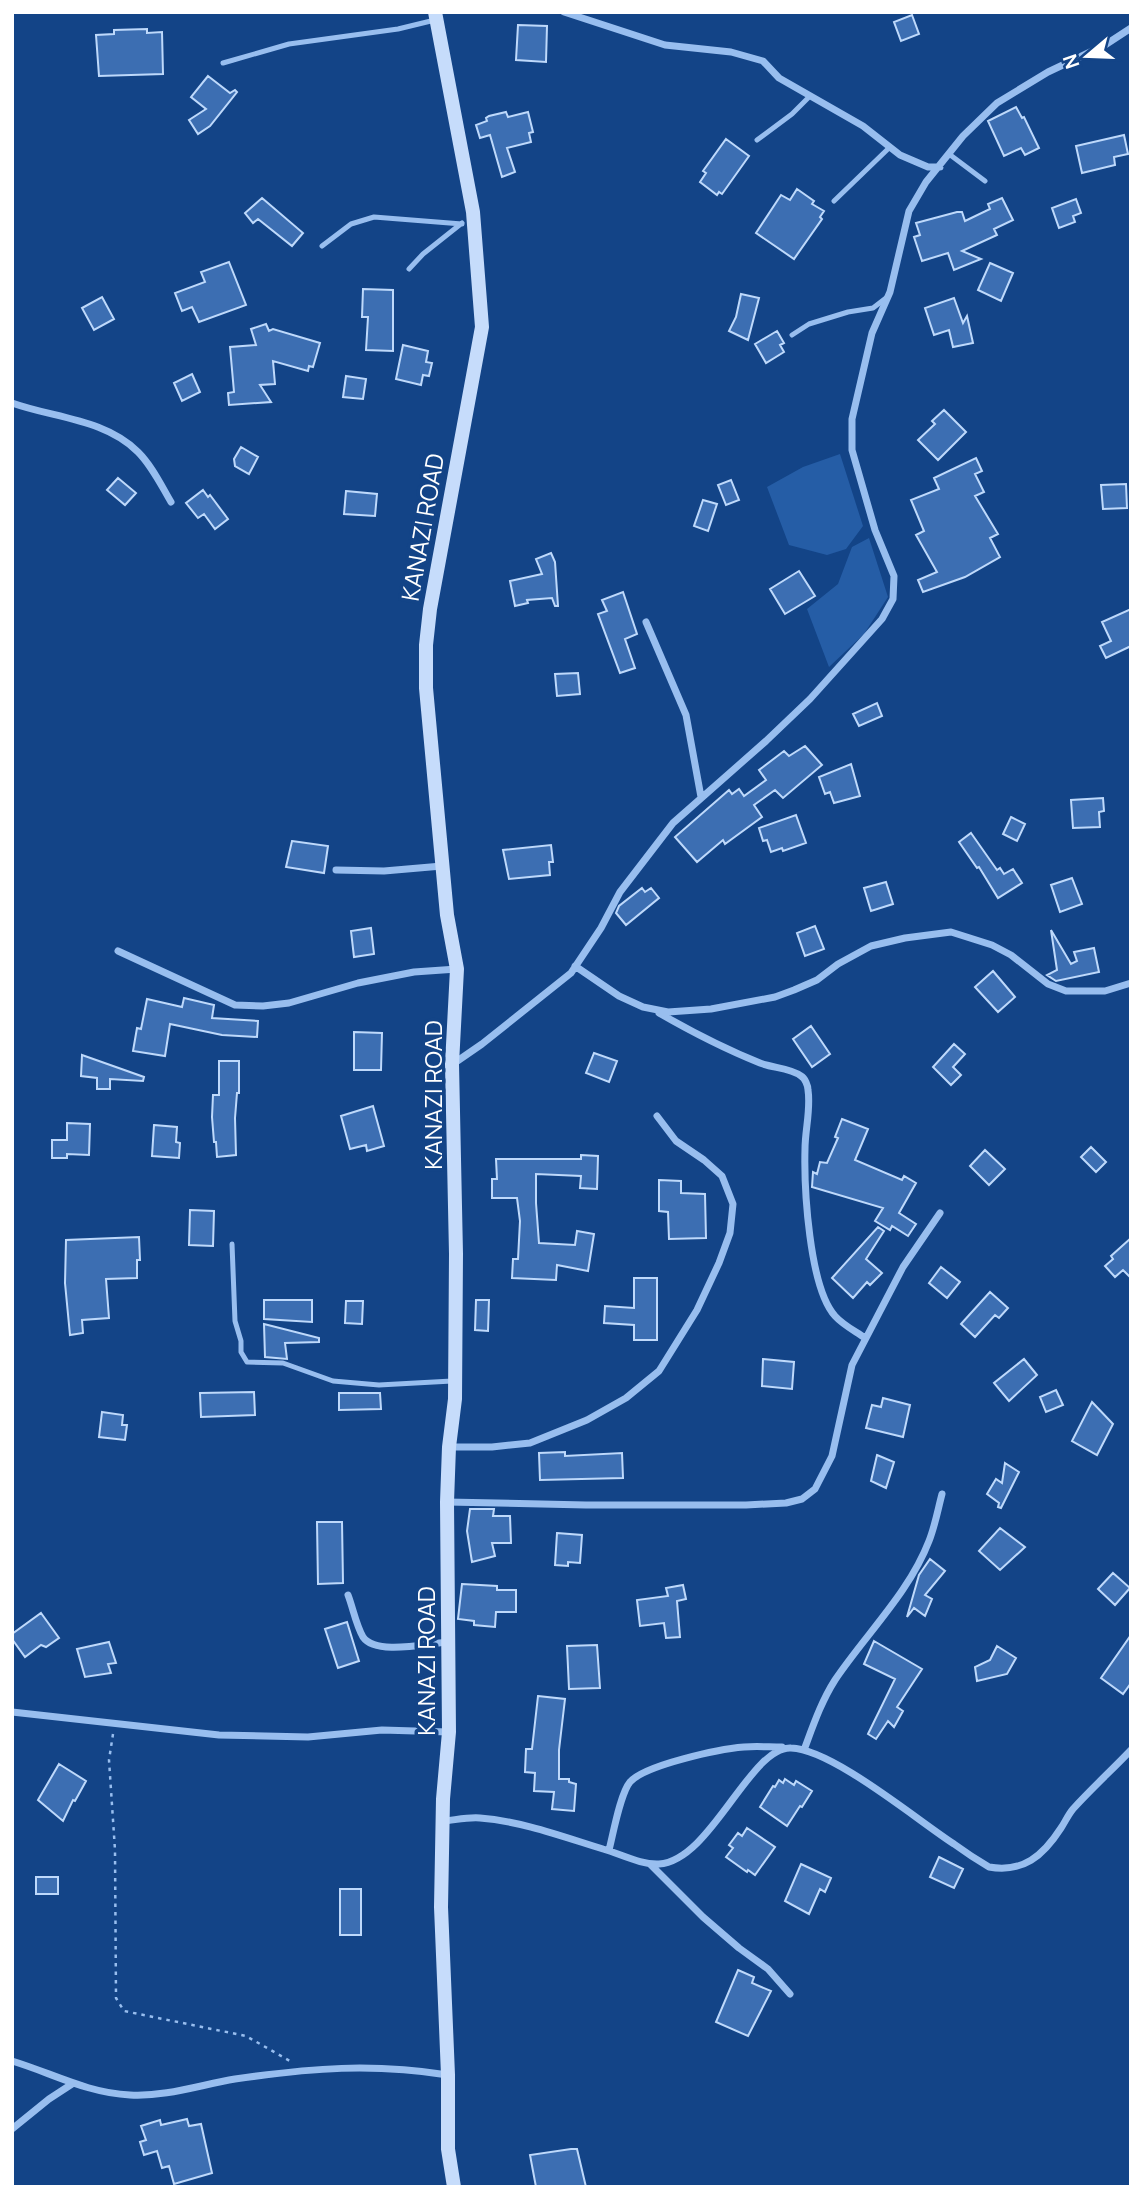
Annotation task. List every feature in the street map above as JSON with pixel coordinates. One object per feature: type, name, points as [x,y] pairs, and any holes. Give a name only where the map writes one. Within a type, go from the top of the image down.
[{"type":"main road","name":"KANAZI ROAD","points":[[436,15],[473,212],[482,327],[430,609],[426,645],[426,688],[447,915],[457,969],[452,1064],[456,1254],[455,1381],[447,1502],[449,1732],[441,1908],[448,2075],[448,2149],[454,2187]]},
{"type":"street","points":[[564,12],[665,45],[731,52],[763,61],[779,78],[863,126],[914,162],[928,167],[940,167]]},
{"type":"street","points":[[452,1064],[570,973],[601,928],[620,892],[673,823],[737,769],[810,699],[874,629],[893,599],[894,576],[875,530],[852,450],[852,419],[872,333],[889,296],[909,211],[926,182],[963,136],[997,103],[1048,72],[1105,45],[1131,28]]},
{"type":"street","points":[[12,403],[79,421],[111,434],[137,452],[154,473],[171,502]]},
{"type":"street","points":[[646,622],[686,715],[701,797]]},
{"type":"street","points":[[335,870],[384,871],[443,866]]},
{"type":"street","points":[[656,1011],[711,1009],[775,996],[817,980],[838,964],[871,946],[951,932],[1001,950],[1048,984],[1066,991],[1105,991],[1131,983]]},
{"type":"street","points":[[118,951],[235,1005],[289,1003],[358,983],[414,972],[457,969]]},
{"type":"street","points":[[575,965],[619,996],[656,1011],[733,1052],[801,1076],[808,1090],[805,1148],[807,1201],[818,1281],[835,1316],[865,1338]]},
{"type":"street","points":[[449,1447],[530,1443],[587,1420],[626,1398],[659,1371],[697,1310],[719,1263],[730,1233],[733,1204],[722,1176],[705,1160],[676,1141],[657,1116]]},
{"type":"street","points":[[447,1502],[746,1505],[786,1503],[802,1499],[815,1489],[832,1455],[852,1365],[865,1338],[903,1267],[940,1213]]},
{"type":"street","points":[[804,1750],[834,1682],[904,1588],[917,1565],[928,1542],[942,1494]]},
{"type":"street","points":[[348,1595],[364,1639],[370,1643],[381,1647],[397,1647],[449,1642]]},
{"type":"street","points":[[12,1712],[219,1735],[308,1737],[382,1730],[449,1732]]},
{"type":"street","points":[[609,1850],[629,1783],[641,1774],[658,1766],[741,1747],[788,1747],[804,1750],[853,1774],[989,1867],[1007,1870],[1039,1855],[1060,1831],[1070,1812],[1131,1750]]},
{"type":"street","points":[[443,1821],[480,1818],[537,1829],[657,1865],[686,1853],[702,1838],[761,1765],[776,1751],[788,1747]]},
{"type":"street","points":[[649,1863],[713,1926],[768,1969],[790,1994]]},
{"type":"street","points":[[12,2061],[72,2084],[101,2092],[131,2095],[163,2094],[214,2083],[305,2070],[378,2067],[448,2075]]},
{"type":"street","points":[[12,2129],[72,2084]]},
{"type":"lane","points":[[223,63],[289,44],[398,29],[436,15]]},
{"type":"lane","points":[[757,140],[792,114],[810,96]]},
{"type":"lane","points":[[834,201],[890,147]]},
{"type":"lane","points":[[949,154],[985,181]]},
{"type":"lane","points":[[409,269],[473,212]]},
{"type":"lane","points":[[322,246],[351,224],[374,217],[462,224]]},
{"type":"lane","points":[[792,335],[810,324],[848,312],[873,308],[889,296]]},
{"type":"lane","points":[[232,1244],[235,1321],[241,1352],[247,1362],[283,1363],[333,1381],[379,1385],[455,1381]]},
{"type":"path","points":[[115,1723],[109,1760],[115,1850],[116,1998],[119,2006],[124,2011],[137,2015],[246,2036],[305,2070]]},
{"type":"shaded area","points":[[840,454],[863,526],[846,549],[827,555],[789,545],[767,487],[803,467]]},
{"type":"shaded area","points":[[869,538],[888,597],[864,634],[829,667],[807,609],[838,584],[852,547]]},
{"type":"building","points":[[912,15],[919,34],[901,41],[894,22]]},
{"type":"building","points":[[518,25],[547,26],[546,62],[516,60]]},
{"type":"building","points":[[147,29],[147,33],[162,32],[163,74],[99,76],[96,35],[114,34],[114,30]]},
{"type":"building","points":[[208,76],[230,93],[235,90],[237,92],[210,126],[198,134],[189,120],[206,109],[191,97]]},
{"type":"building","points":[[1016,107],[1039,148],[1025,155],[1021,148],[1004,156],[988,121]]},
{"type":"building","points":[[506,112],[508,117],[528,112],[533,132],[529,133],[531,142],[507,148],[515,172],[502,177],[490,135],[480,138],[476,125],[487,121],[489,116]]},
{"type":"building","points":[[1124,135],[1128,154],[1114,157],[1115,165],[1082,173],[1076,146]]},
{"type":"building","points":[[726,139],[749,156],[722,194],[719,192],[717,195],[700,182],[706,173],[703,171]]},
{"type":"building","points":[[797,189],[814,201],[812,204],[824,211],[820,217],[822,219],[794,259],[756,233],[781,195],[790,200]]},
{"type":"building","points":[[262,198],[303,233],[292,246],[258,219],[253,223],[245,213]]},
{"type":"building","points":[[1002,198],[1013,220],[994,229],[997,235],[962,251],[981,259],[954,270],[948,253],[922,261],[914,237],[920,235],[916,223],[957,212],[962,212],[965,221],[990,209],[988,204]]},
{"type":"building","points":[[1076,199],[1081,213],[1073,216],[1075,222],[1059,228],[1052,208]]},
{"type":"building","points":[[229,262],[246,305],[199,322],[192,307],[182,311],[175,293],[205,282],[201,272]]},
{"type":"building","points":[[990,263],[1013,273],[1001,301],[978,290]]},
{"type":"building","points":[[363,289],[393,290],[393,351],[366,350],[368,317],[362,317]]},
{"type":"building","points":[[741,294],[759,298],[748,340],[729,331],[736,317]]},
{"type":"building","points":[[102,297],[114,319],[94,330],[82,308]]},
{"type":"building","points":[[954,298],[963,323],[967,316],[973,343],[953,347],[949,330],[934,335],[925,308]]},
{"type":"building","points":[[266,324],[269,331],[273,329],[320,343],[313,367],[309,366],[308,371],[273,361],[275,384],[260,385],[271,402],[229,405],[228,393],[234,392],[230,347],[256,345],[251,329]]},
{"type":"building","points":[[777,331],[784,343],[780,345],[784,352],[766,363],[755,344]]},
{"type":"building","points":[[403,345],[428,351],[426,362],[432,363],[429,376],[423,375],[421,385],[396,379]]},
{"type":"building","points":[[192,374],[200,392],[182,401],[174,383]]},
{"type":"building","points":[[346,376],[366,379],[363,399],[343,397]]},
{"type":"building","points":[[944,410],[966,432],[938,460],[918,440],[935,424],[932,421]]},
{"type":"building","points":[[241,447],[258,457],[249,474],[235,466],[234,459]]},
{"type":"building","points":[[976,458],[982,471],[975,474],[984,492],[975,496],[998,534],[990,538],[1000,557],[965,577],[923,592],[918,580],[937,572],[916,535],[924,531],[911,500],[939,489],[934,478]]},
{"type":"building","points":[[118,478],[136,493],[125,505],[107,490]]},
{"type":"building","points":[[731,480],[739,500],[726,505],[718,485]]},
{"type":"building","points":[[1126,484],[1127,508],[1103,509],[1101,485]]},
{"type":"building","points":[[203,490],[228,519],[215,529],[204,514],[198,518],[186,503]]},
{"type":"building","points":[[346,491],[377,494],[375,516],[344,514]]},
{"type":"building","points":[[703,500],[717,504],[708,531],[694,526]]},
{"type":"building","points":[[551,553],[555,562],[558,606],[555,606],[552,598],[527,600],[528,603],[515,606],[510,581],[542,574],[536,559]]},
{"type":"building","points":[[799,571],[815,596],[785,614],[770,589]]},
{"type":"building","points":[[623,592],[637,634],[625,639],[635,668],[620,673],[598,614],[607,611],[602,600]]},
{"type":"building","points":[[1131,609],[1131,646],[1106,658],[1100,646],[1111,641],[1102,622]]},
{"type":"building","points":[[578,673],[580,694],[557,696],[555,674]]},
{"type":"building","points":[[877,703],[882,716],[859,726],[853,714]]},
{"type":"building","points":[[805,746],[822,765],[783,798],[775,790],[754,805],[762,817],[725,844],[723,840],[697,862],[675,837],[729,790],[732,794],[739,789],[744,796],[766,780],[759,770],[784,751],[789,756]]},
{"type":"building","points":[[851,764],[860,796],[834,803],[830,792],[825,794],[819,777]]},
{"type":"building","points":[[1103,798],[1104,811],[1099,812],[1100,827],[1073,828],[1071,800]]},
{"type":"building","points":[[796,815],[806,843],[771,852],[767,840],[763,841],[759,828]]},
{"type":"building","points":[[1011,817],[1025,824],[1017,841],[1003,834]]},
{"type":"building","points":[[971,833],[997,870],[1000,868],[1004,874],[1013,869],[1022,883],[998,898],[979,867],[977,868],[959,842]]},
{"type":"building","points":[[292,841],[328,846],[324,873],[286,867]]},
{"type":"building","points":[[551,845],[553,862],[549,862],[550,875],[509,879],[503,850]]},
{"type":"building","points":[[1072,878],[1082,904],[1060,912],[1051,885]]},
{"type":"building","points":[[886,882],[893,904],[871,911],[864,888]]},
{"type":"building","points":[[642,888],[645,892],[651,888],[659,898],[626,925],[616,913],[619,906]]},
{"type":"building","points":[[815,926],[824,949],[805,956],[797,933]]},
{"type":"building","points":[[371,928],[374,954],[354,957],[351,931]]},
{"type":"building","points":[[1051,930],[1071,964],[1077,961],[1074,952],[1094,948],[1099,972],[1056,981],[1047,975],[1057,970]]},
{"type":"building","points":[[993,971],[1015,997],[998,1012],[975,987]]},
{"type":"building","points":[[184,998],[214,1005],[212,1018],[258,1021],[257,1037],[222,1035],[170,1024],[165,1056],[133,1051],[137,1028],[141,1029],[147,999],[182,1007]]},
{"type":"building","points":[[811,1026],[830,1054],[812,1067],[793,1039]]},
{"type":"building","points":[[354,1032],[382,1033],[381,1070],[354,1070]]},
{"type":"building","points":[[954,1044],[965,1054],[953,1067],[961,1075],[951,1085],[933,1067]]},
{"type":"building","points":[[594,1053],[617,1061],[609,1082],[586,1073]]},
{"type":"building","points":[[82,1055],[144,1077],[143,1081],[110,1079],[110,1089],[97,1089],[97,1078],[81,1076]]},
{"type":"building","points":[[219,1061],[239,1061],[239,1093],[235,1118],[236,1155],[217,1157],[212,1117],[213,1095],[219,1095]]},
{"type":"building","points":[[373,1106],[384,1146],[367,1151],[366,1145],[350,1149],[341,1116]]},
{"type":"building","points":[[842,1119],[868,1129],[855,1160],[902,1180],[904,1176],[916,1183],[899,1213],[916,1224],[908,1236],[892,1226],[890,1230],[875,1221],[883,1208],[812,1187],[813,1172],[817,1174],[820,1162],[827,1163],[838,1138],[835,1137]]},
{"type":"building","points":[[67,1123],[90,1124],[89,1155],[67,1154],[67,1158],[52,1158],[52,1140],[67,1140]]},
{"type":"building","points":[[154,1125],[177,1127],[179,1158],[152,1156]]},
{"type":"building","points":[[1091,1147],[1106,1162],[1096,1172],[1081,1157]]},
{"type":"building","points":[[985,1150],[1005,1169],[989,1185],[970,1166]]},
{"type":"building","points":[[581,1155],[598,1156],[597,1189],[580,1188],[581,1176],[536,1174],[536,1203],[539,1243],[575,1245],[577,1231],[594,1234],[588,1271],[557,1265],[556,1280],[512,1278],[513,1259],[518,1259],[520,1221],[517,1198],[492,1198],[492,1179],[497,1179],[496,1159],[581,1159]]},
{"type":"building","points":[[659,1180],[681,1181],[681,1193],[705,1194],[706,1238],[669,1239],[668,1212],[659,1211]]},
{"type":"building","points":[[190,1210],[214,1211],[213,1246],[189,1245]]},
{"type":"building","points":[[878,1227],[884,1231],[866,1259],[882,1273],[870,1285],[867,1282],[853,1298],[832,1278]]},
{"type":"building","points":[[139,1237],[140,1260],[137,1260],[137,1278],[106,1279],[109,1318],[82,1320],[83,1333],[70,1335],[65,1283],[66,1240]]},
{"type":"building","points":[[1131,1238],[1131,1278],[1123,1270],[1115,1277],[1105,1266],[1113,1259],[1111,1256]]},
{"type":"building","points":[[941,1267],[960,1282],[947,1298],[929,1283]]},
{"type":"building","points":[[634,1278],[657,1278],[657,1340],[634,1340],[634,1325],[604,1323],[605,1306],[634,1308]]},
{"type":"building","points":[[990,1292],[1008,1308],[999,1318],[995,1315],[975,1337],[961,1324]]},
{"type":"building","points":[[264,1300],[312,1300],[312,1322],[264,1319]]},
{"type":"building","points":[[476,1300],[489,1300],[488,1331],[475,1330]]},
{"type":"building","points":[[346,1301],[363,1301],[362,1324],[345,1323]]},
{"type":"building","points":[[264,1324],[319,1338],[319,1342],[285,1343],[287,1359],[265,1357]]},
{"type":"building","points":[[763,1359],[794,1362],[792,1389],[762,1386]]},
{"type":"building","points":[[1024,1359],[1037,1375],[1009,1401],[994,1383]]},
{"type":"building","points":[[1056,1390],[1063,1405],[1046,1412],[1040,1397]]},
{"type":"building","points":[[254,1392],[255,1415],[201,1417],[200,1393]]},
{"type":"building","points":[[339,1393],[380,1393],[381,1409],[339,1410]]},
{"type":"building","points":[[883,1398],[910,1405],[903,1437],[866,1428],[872,1405],[881,1407]]},
{"type":"building","points":[[1092,1402],[1113,1424],[1097,1455],[1072,1441]]},
{"type":"building","points":[[102,1412],[123,1415],[122,1425],[127,1425],[125,1440],[99,1437]]},
{"type":"building","points":[[565,1452],[565,1456],[622,1453],[623,1478],[540,1480],[539,1453]]},
{"type":"building","points":[[877,1455],[894,1462],[886,1488],[871,1481]]},
{"type":"building","points":[[1005,1463],[1019,1472],[1001,1508],[998,1507],[999,1503],[987,1494],[996,1479],[1002,1483]]},
{"type":"building","points":[[470,1509],[494,1509],[493,1516],[510,1516],[511,1543],[492,1543],[495,1556],[472,1562],[467,1531]]},
{"type":"building","points":[[317,1522],[342,1522],[343,1583],[318,1584]]},
{"type":"building","points":[[1000,1528],[1025,1547],[1000,1570],[979,1551]]},
{"type":"building","points":[[557,1533],[582,1535],[580,1563],[555,1565]]},
{"type":"building","points":[[930,1559],[945,1571],[925,1595],[932,1599],[925,1616],[914,1608],[907,1617],[919,1575]]},
{"type":"building","points":[[1113,1573],[1130,1588],[1115,1605],[1098,1589]]},
{"type":"building","points":[[462,1584],[516,1590],[516,1612],[496,1612],[495,1627],[474,1625],[474,1621],[458,1619]]},
{"type":"building","points":[[683,1585],[686,1599],[677,1601],[680,1637],[666,1638],[664,1623],[640,1626],[637,1600],[668,1596],[666,1588]]},
{"type":"building","points":[[41,1613],[59,1638],[46,1647],[41,1645],[25,1657],[12,1639],[12,1634]]},
{"type":"building","points":[[347,1622],[359,1661],[338,1668],[325,1629]]},
{"type":"building","points":[[1131,1635],[1131,1683],[1123,1694],[1101,1678]]},
{"type":"building","points":[[874,1641],[922,1669],[897,1707],[903,1711],[894,1727],[888,1721],[876,1739],[868,1734],[895,1679],[864,1664]]},
{"type":"building","points":[[109,1642],[116,1663],[108,1664],[111,1673],[85,1677],[77,1649]]},
{"type":"building","points":[[597,1645],[600,1688],[569,1689],[567,1646]]},
{"type":"building","points":[[997,1646],[1016,1658],[1007,1674],[977,1681],[975,1667],[990,1660]]},
{"type":"building","points":[[538,1696],[565,1699],[559,1750],[559,1779],[569,1779],[569,1782],[576,1784],[574,1811],[552,1809],[554,1792],[534,1791],[535,1773],[525,1772],[526,1749],[532,1749]]},
{"type":"building","points":[[59,1764],[86,1781],[63,1821],[38,1800]]},
{"type":"building","points":[[785,1779],[794,1785],[796,1781],[812,1791],[787,1826],[760,1807],[773,1786],[775,1787],[779,1780],[783,1783]]},
{"type":"building","points":[[747,1828],[775,1847],[755,1875],[726,1857],[733,1848],[729,1845],[738,1833],[742,1836]]},
{"type":"building","points":[[939,1857],[963,1869],[954,1888],[930,1877]]},
{"type":"building","points":[[801,1864],[831,1878],[825,1892],[820,1889],[809,1914],[785,1901]]},
{"type":"building","points":[[36,1877],[58,1877],[58,1894],[36,1894]]},
{"type":"building","points":[[340,1889],[361,1889],[361,1935],[340,1935]]},
{"type":"building","points":[[738,1970],[754,1977],[752,1983],[771,1991],[748,2036],[716,2022]]},
{"type":"building","points":[[187,2119],[189,2126],[201,2124],[212,2173],[174,2184],[169,2166],[162,2168],[157,2151],[144,2155],[140,2142],[146,2140],[141,2126],[160,2120],[161,2125]]},
{"type":"building","points":[[577,2149],[586,2187],[536,2187],[530,2155]]}]
